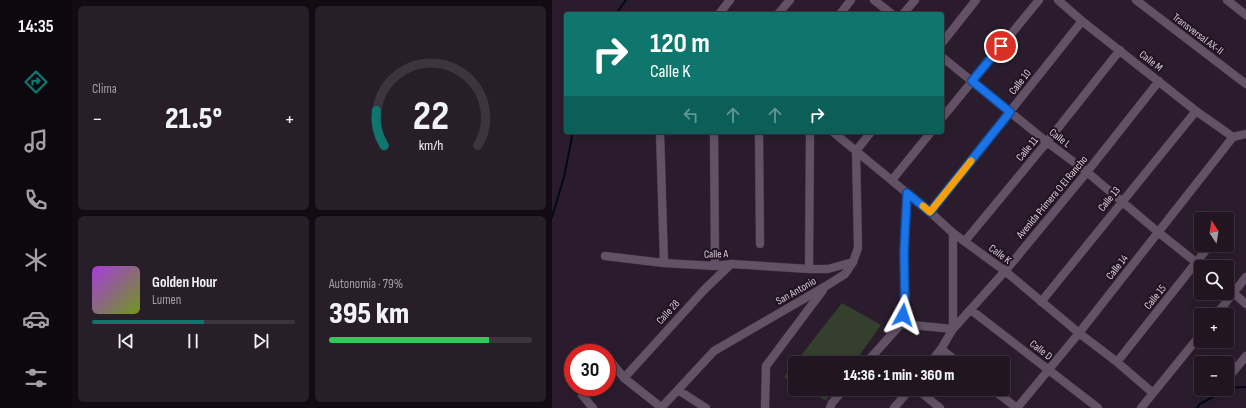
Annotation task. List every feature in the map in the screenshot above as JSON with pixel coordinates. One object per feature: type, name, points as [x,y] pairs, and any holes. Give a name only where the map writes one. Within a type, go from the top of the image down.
[{"type":"street","points":[[721,12],[730,0]]},
{"type":"street","points":[[780,12],[790,0]]},
{"type":"street","points":[[842,12],[851,0]]},
{"type":"street","points":[[874,0],[889,12]]},
{"type":"street","points":[[905,12],[915,0]]},
{"type":"street","points":[[944,40],[976,0]]},
{"type":"street","points":[[944,116],[1039,0]]},
{"type":"street","name":"Calle M","points":[[1058,0],[1082,21],[1196,111],[1233,137]]},
{"type":"street","name":"Transversal AX-II","points":[[1136,0],[1246,84]]},
{"type":"street","points":[[1227,0],[1246,15]]},
{"type":"street","name":"Calle 10","points":[[930,212],[1082,21]]},
{"type":"street","name":"Calle 11","points":[[965,242],[1120,50]]},
{"type":"street","name":"Calle L","points":[[944,58],[1047,142],[1087,172],[1121,202],[1194,261]]},
{"type":"street","name":"Avenida Primera O El Rancho","points":[[936,356],[953,329],[1005,271],[1087,172],[1158,81]]},
{"type":"street","name":"Calle 13","points":[[1041,302],[1196,111]]},
{"type":"street","points":[[660,134],[664,263]]},
{"type":"street","points":[[714,134],[715,266]]},
{"type":"street","points":[[759,134],[760,244]]},
{"type":"street","points":[[809,269],[810,134]]},
{"type":"street","name":"Calle K","points":[[835,134],[892,180],[953,233],[1005,271],[1153,393]]},
{"type":"street","points":[[856,151],[869,134]]},
{"type":"street","points":[[892,180],[929,134]]},
{"type":"street","points":[[1233,137],[1246,134]]},
{"type":"street","name":"Calle 14","points":[[1017,408],[1079,333],[1233,137]]},
{"type":"street","name":"San Antonio","points":[[661,408],[714,351],[845,274],[853,262],[858,248],[856,151]]},
{"type":"street","points":[[872,356],[901,324],[905,307],[904,253],[907,193]]},
{"type":"street","points":[[901,324],[953,329],[953,233]]},
{"type":"street","name":"Calle A","points":[[604,256],[664,263],[715,266],[731,264],[809,269],[828,269],[853,262]]},
{"type":"street","name":"Calle 28","points":[[624,378],[704,290],[731,264]]},
{"type":"street","points":[[828,269],[834,281]]},
{"type":"street","name":"Calle 15","points":[[1117,362],[1194,271]]},
{"type":"street","points":[[1246,277],[1234,292],[1246,304]]},
{"type":"street","points":[[765,408],[766,366],[826,286]]},
{"type":"street","points":[[1221,308],[1228,300]]},
{"type":"street","name":"Calle D","points":[[970,310],[1098,408]]},
{"type":"street","points":[[1141,408],[1194,343]]},
{"type":"street","points":[[941,349],[950,356]]},
{"type":"street","points":[[1234,371],[1246,356]]},
{"type":"street","points":[[616,368],[624,378],[661,408]]},
{"type":"street","points":[[678,390],[706,408]]},
{"type":"street","points":[[583,396],[593,408]]},
{"type":"street","points":[[830,408],[838,396]]},
{"type":"street","points":[[894,408],[904,396]]},
{"type":"street","points":[[925,396],[940,408]]},
{"type":"street","points":[[1001,396],[1017,408]]},
{"type":"green space","points":[[842,303],[881,325],[859,356],[800,356]]},
{"type":"green space","points":[[788,372],[788,380],[784,377]]},
{"type":"green space","points":[[817,396],[829,396],[826,401]]},
{"type":"waterway","points":[[617,12],[626,0]]},
{"type":"waterway","points":[[552,217],[564,177],[573,134]]},
{"type":"waterway","points":[[1197,408],[1200,404],[1229,388],[1246,387]]},
{"type":"slow traffic","points":[[923,206],[930,212],[971,161]]},
{"type":"route","points":[[903,315],[905,307],[904,253],[907,193],[930,212],[1010,112],[972,81],[1001,46]]}]
